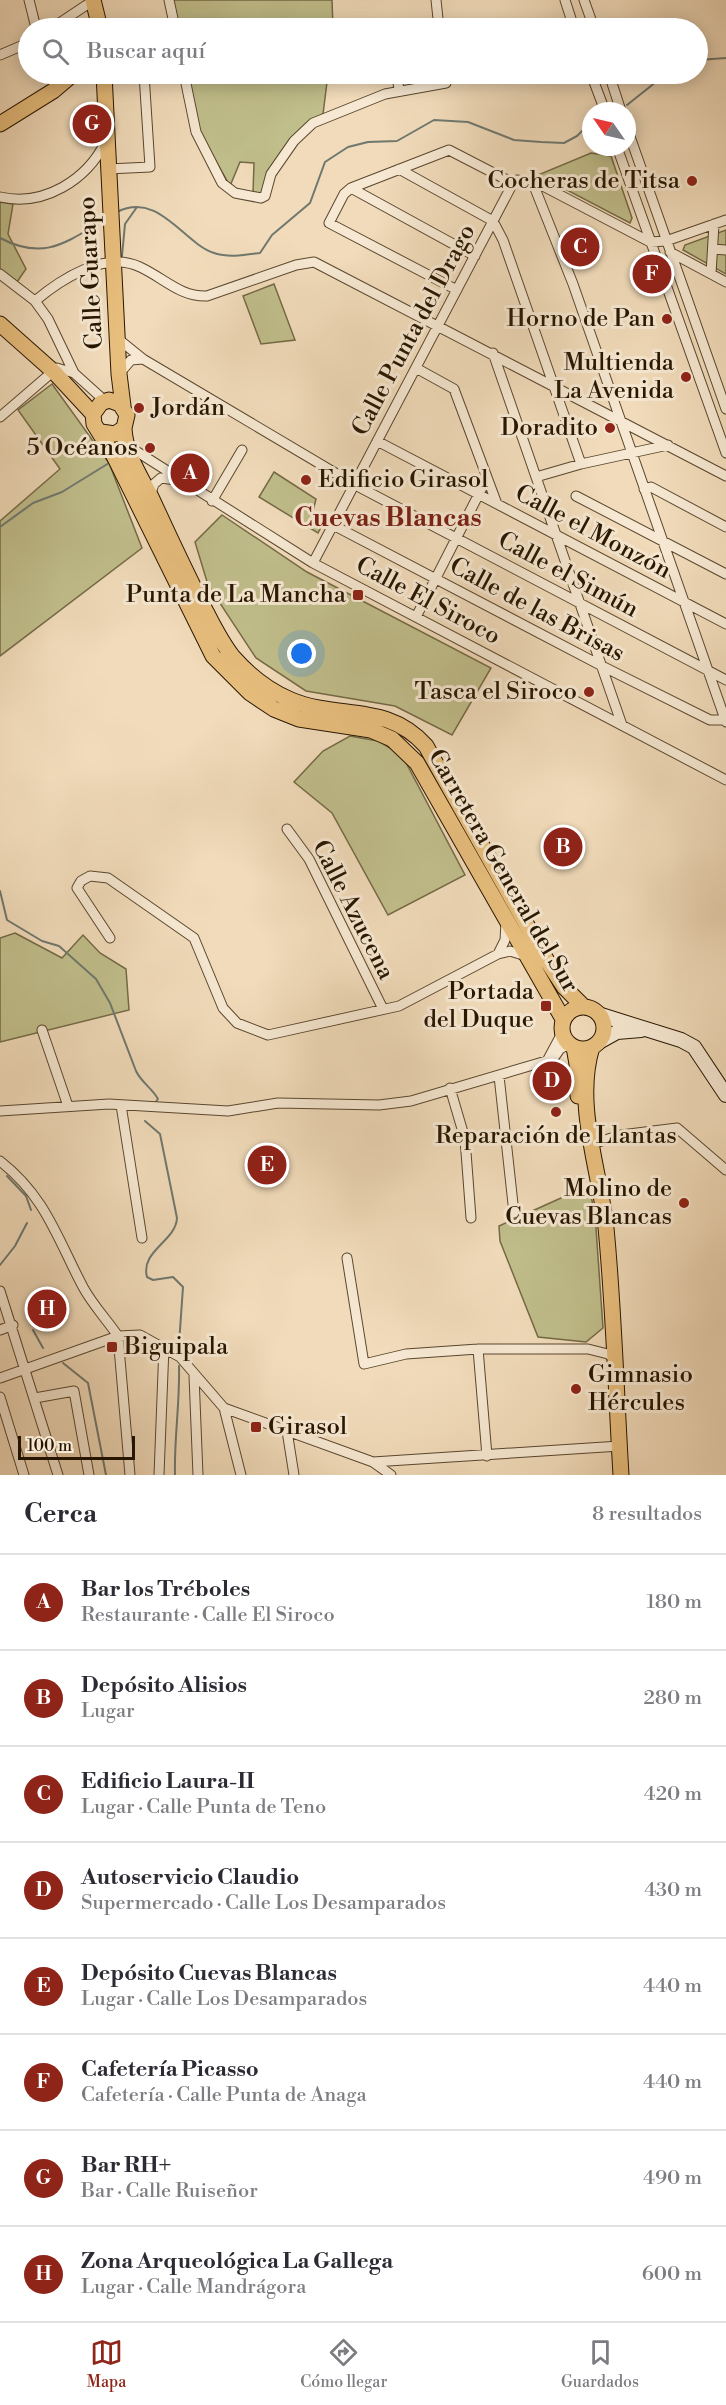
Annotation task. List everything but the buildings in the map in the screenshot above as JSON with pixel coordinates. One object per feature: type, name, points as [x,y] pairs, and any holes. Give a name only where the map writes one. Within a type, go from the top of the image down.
[{"type":"main road","points":[[90,1],[90,18]]},
{"type":"main road","points":[[90,1],[96,18]]},
{"type":"main road","points":[[0,124],[61,84]]},
{"type":"main road","name":"Calle Guarapo","points":[[104,84],[118,374],[123,406]]},
{"type":"main road","points":[[0,324],[54,372],[93,414],[94,424],[100,432],[110,435],[124,428],[127,415],[123,406],[113,400],[105,401],[93,414]]},
{"type":"main road","name":"Carretera General del Sur","points":[[124,428],[126,445],[222,641],[249,674],[292,701],[320,709],[381,716],[409,730],[426,746],[547,961],[564,987],[582,1006]]},
{"type":"main road","name":"Carretera General del Sur","points":[[100,432],[200,634],[219,662],[250,693],[274,709],[309,722],[371,730],[392,739],[404,748],[417,763],[506,919],[567,1036],[578,1064],[581,1136],[597,1180]]},
{"type":"main road","points":[[643,1029],[617,1032],[596,1045],[567,1036],[573,1009],[582,1006],[593,1009],[601,1015],[681,1040],[694,1047],[726,1095]]},
{"type":"main road","points":[[596,1045],[604,1032],[601,1015]]},
{"type":"main road","name":"Carretera General del Sur","points":[[596,1045],[588,1090],[592,1144],[606,1227],[621,1475]]},
{"type":"street","points":[[28,0],[33,18]]},
{"type":"street","points":[[170,0],[173,18]]},
{"type":"street","points":[[436,0],[438,18]]},
{"type":"street","points":[[565,0],[571,18]]},
{"type":"street","points":[[584,0],[590,18]]},
{"type":"street","points":[[66,18],[90,1]]},
{"type":"street","points":[[0,55],[18,48]]},
{"type":"street","points":[[108,169],[150,167],[145,84]]},
{"type":"street","points":[[186,84],[196,132],[222,183],[235,192],[261,198],[265,196],[270,174],[304,130],[313,123],[385,94],[424,84]]},
{"type":"street","points":[[398,84],[399,91]]},
{"type":"street","points":[[595,84],[602,102]]},
{"type":"street","points":[[612,84],[618,102]]},
{"type":"street","points":[[0,196],[31,198],[64,188],[76,180],[92,163],[107,138]]},
{"type":"street","points":[[457,290],[329,223],[344,194],[351,188],[452,150],[515,182],[532,181],[651,242],[666,241],[726,220]]},
{"type":"street","points":[[636,154],[726,409]]},
{"type":"street","points":[[620,156],[726,453]]},
{"type":"street","points":[[399,169],[493,221],[503,240],[581,464]]},
{"type":"street","points":[[532,181],[544,206],[726,721]]},
{"type":"street","name":"Calle Punta del Drago","points":[[313,562],[515,182]]},
{"type":"street","points":[[351,188],[475,256]]},
{"type":"street","points":[[544,206],[556,193]]},
{"type":"street","points":[[711,274],[714,224]]},
{"type":"street","points":[[713,249],[726,250]]},
{"type":"street","points":[[670,252],[725,284]]},
{"type":"street","points":[[35,301],[74,272],[113,263],[139,266],[192,297],[207,296],[296,265],[314,262],[726,476]]},
{"type":"street","points":[[0,274],[35,301],[48,319],[74,373]]},
{"type":"street","name":"Calle el Simún","points":[[117,338],[143,358],[354,484],[726,680]]},
{"type":"street","points":[[493,353],[622,724]]},
{"type":"street","points":[[118,374],[131,360],[143,358]]},
{"type":"street","points":[[0,417],[61,367],[74,373],[105,401]]},
{"type":"street","points":[[416,368],[454,389],[497,504]]},
{"type":"street","name":"Calle el Monzón","points":[[377,441],[726,624]]},
{"type":"street","name":"Calle El Siroco","points":[[126,445],[212,501],[313,562],[724,778]]},
{"type":"street","points":[[536,477],[581,464],[668,445]]},
{"type":"street","points":[[212,501],[242,450]]},
{"type":"street","points":[[150,496],[154,484],[161,478],[179,480]]},
{"type":"street","points":[[416,617],[487,478]]},
{"type":"street","points":[[644,489],[651,487],[726,527]]},
{"type":"street","points":[[576,496],[726,574]]},
{"type":"street","name":"Calle de las Brisas","points":[[333,525],[710,720],[726,721]]},
{"type":"street","name":"Calle Azucena","points":[[287,829],[309,859],[383,1009]]},
{"type":"street","points":[[110,938],[78,888],[81,881],[90,876],[108,878],[194,938],[223,1008],[237,1023],[268,1035],[399,1006],[498,954],[510,951],[526,956]]},
{"type":"street","points":[[498,954],[505,940],[506,919]]},
{"type":"street","points":[[42,1030],[68,1106]]},
{"type":"street","points":[[0,1111],[121,1105],[228,1111],[278,1103],[379,1105],[411,1101],[547,1061],[567,1036]]},
{"type":"street","points":[[499,1076],[514,1213]]},
{"type":"street","points":[[450,1088],[465,1139],[471,1218]]},
{"type":"street","points":[[121,1105],[142,1238]]},
{"type":"street","points":[[592,1144],[621,1135],[677,1128],[726,1170]]},
{"type":"street","points":[[0,1161],[36,1195],[54,1223],[84,1289],[118,1336],[130,1475]]},
{"type":"street","points":[[347,1258],[364,1364],[406,1354],[478,1349],[588,1349],[608,1354],[615,1359]]},
{"type":"street","points":[[0,1291],[13,1325],[58,1475]]},
{"type":"street","points":[[0,1330],[13,1325]]},
{"type":"street","points":[[0,1378],[118,1336],[140,1335],[164,1346],[180,1357],[194,1376],[224,1408],[373,1462],[391,1475]]},
{"type":"street","points":[[588,1349],[602,1345],[613,1335]]},
{"type":"street","points":[[159,1475],[164,1346]]},
{"type":"street","points":[[478,1349],[487,1456]]},
{"type":"street","points":[[194,1376],[198,1475]]},
{"type":"street","points":[[34,1398],[74,1391],[89,1475]]},
{"type":"street","points":[[0,1397],[24,1475]]},
{"type":"street","points":[[224,1408],[241,1475]]},
{"type":"street","points":[[287,1431],[294,1475]]},
{"type":"street","points":[[373,1462],[620,1446]]},
{"type":"shaded area","points":[[173,0],[332,0],[333,18],[177,18]]},
{"type":"shaded area","points":[[190,84],[327,84],[323,114],[300,129],[284,147],[263,194],[253,193],[254,163],[240,162],[230,186],[198,129]]},
{"type":"shaded area","points":[[584,156],[611,156],[632,218],[630,223],[563,188],[565,184],[558,180],[556,184],[538,175]]},
{"type":"shaded area","points":[[0,201],[13,204],[8,234],[26,269],[17,282],[0,273]]},
{"type":"shaded area","points":[[726,230],[726,274],[683,250],[685,245]]},
{"type":"shaded area","points":[[274,284],[295,340],[261,344],[243,296]]},
{"type":"shaded area","points":[[52,384],[109,463],[142,548],[0,656],[0,521],[60,469],[18,410]]},
{"type":"shaded area","points":[[274,472],[316,499],[313,511],[325,520],[318,533],[259,497]]},
{"type":"shaded area","points":[[222,515],[307,572],[491,668],[452,735],[395,706],[306,691],[256,658],[208,585],[195,542]]},
{"type":"shaded area","points":[[350,736],[378,741],[402,755],[465,875],[388,915],[332,813],[294,782],[323,751]]},
{"type":"shaded area","points":[[15,933],[62,958],[83,935],[100,953],[126,969],[129,1010],[0,1042],[0,938]]},
{"type":"shaded area","points":[[582,1185],[586,1196],[591,1196],[595,1214],[603,1328],[586,1342],[538,1337],[500,1241],[499,1226],[561,1198]]},
{"type":"waterway","points":[[708,59],[726,58]]},
{"type":"waterway","points":[[631,102],[653,84]]},
{"type":"waterway","points":[[117,212],[132,207],[146,208],[158,213],[203,248],[220,255],[260,253],[272,235],[310,203],[325,162],[348,147],[368,142],[397,141],[434,120],[468,122],[514,140],[564,143],[582,131]]},
{"type":"waterway","points":[[122,256],[125,224],[137,207]]},
{"type":"waterway","points":[[0,238],[29,248],[54,246],[66,242],[104,220]]},
{"type":"waterway","points":[[0,527],[33,503],[62,492],[109,463]]},
{"type":"waterway","points":[[0,891],[7,920],[42,941],[59,946],[96,979],[110,1003],[136,1071],[158,1099],[154,1104]]},
{"type":"waterway","points":[[145,1121],[160,1134],[177,1218],[171,1233],[149,1260],[146,1268],[147,1277],[153,1280],[173,1277],[183,1287],[179,1344]]},
{"type":"waterway","points":[[7,1176],[26,1196],[31,1210]]},
{"type":"waterway","points":[[0,1265],[15,1246],[27,1223]]},
{"type":"waterway","points":[[33,1330],[43,1348]]},
{"type":"waterway","points":[[63,1363],[88,1383],[106,1475]]},
{"type":"waterway","points":[[175,1475],[179,1366]]},
{"type":"place","name":"Bar RH+","points":[[92,124]]},
{"type":"place","name":"Cocheras de Titsa","points":[[692,181]]},
{"type":"place","name":"Edificio Laura-II","points":[[580,247]]},
{"type":"place","name":"Cafetería Picasso","points":[[652,274]]},
{"type":"place","name":"Horno de Pan","points":[[667,319]]},
{"type":"place","name":"Multienda La Avenida","points":[[686,377]]},
{"type":"place","name":"Jordán","points":[[139,408]]},
{"type":"place","name":"Doradito","points":[[610,428]]},
{"type":"place","name":"5 Océanos","points":[[150,448]]},
{"type":"place","name":"Bar los Tréboles","points":[[190,473]]},
{"type":"place","name":"Edificio Girasol","points":[[306,480]]},
{"type":"place","name":"Punta de La Mancha","points":[[358,595]]},
{"type":"place","name":"Tasca el Siroco","points":[[589,692]]},
{"type":"place","name":"Depósito Alisios","points":[[563,847]]},
{"type":"place","name":"Portada del Duque","points":[[546,1006]]},
{"type":"place","name":"Autoservicio Claudio","points":[[552,1081]]},
{"type":"place","name":"Reparación de Llantas","points":[[556,1112]]},
{"type":"place","name":"Depósito Cuevas Blancas","points":[[267,1165]]},
{"type":"place","name":"Molino de Cuevas Blancas","points":[[684,1203]]},
{"type":"place","name":"Zona Arqueológica La Gallega","points":[[47,1309]]},
{"type":"place","name":"Biguipala","points":[[112,1347]]},
{"type":"place","name":"Gimnasio Hércules","points":[[576,1389]]},
{"type":"place","name":"Girasol","points":[[256,1427]]},
{"type":"district","name":"Cuevas Blancas","points":[[388,518]]}]
